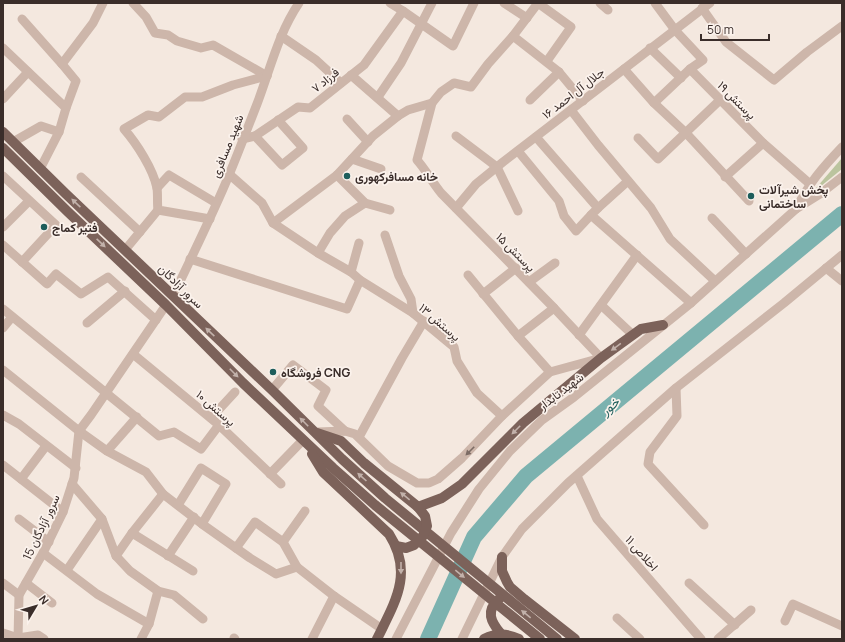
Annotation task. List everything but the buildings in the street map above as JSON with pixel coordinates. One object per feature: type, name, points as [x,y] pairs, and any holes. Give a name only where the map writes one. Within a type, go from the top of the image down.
[{"type":"main road","name":"سرور آزادگان","points":[[3,132],[342,459],[385,498],[557,639]]},
{"type":"main road","name":"سرور آزادگان","points":[[3,148],[333,468],[375,505],[540,639]]},
{"type":"main road","points":[[33,177],[40,169]]},
{"type":"main road","points":[[418,507],[442,498],[462,484],[523,423],[601,358],[641,329],[663,325]]},
{"type":"main road","points":[[315,433],[341,441],[364,463],[418,507],[425,516],[427,526],[423,536],[414,545],[406,548],[396,546]]},
{"type":"main road","points":[[303,440],[323,472],[388,534],[396,546],[402,564],[400,584],[394,604],[377,639]]},
{"type":"main road","points":[[502,557],[502,571],[506,582],[524,599],[575,639]]},
{"type":"main road","points":[[501,634],[492,622],[490,613],[493,606],[498,599],[507,595],[524,599]]},
{"type":"main road","points":[[484,639],[501,634],[511,635],[519,639]]},
{"type":"street","points":[[62,64],[93,23],[102,3]]},
{"type":"street","points":[[133,3],[146,17],[155,33],[168,35],[177,41],[201,48],[213,45],[267,76]]},
{"type":"street","name":"شهید مسافری","points":[[172,296],[210,219],[229,174],[281,36],[287,22],[299,3]]},
{"type":"street","points":[[390,3],[453,46],[474,3]]},
{"type":"street","points":[[378,97],[401,63],[422,25],[432,3]]},
{"type":"street","points":[[504,3],[527,18]]},
{"type":"street","points":[[229,174],[262,203],[272,222],[337,175],[368,142],[398,116],[408,110],[432,103],[442,92],[454,83],[471,87],[538,3],[571,27],[547,61]]},
{"type":"street","points":[[600,3],[608,10]]},
{"type":"street","points":[[654,103],[690,69],[703,60],[675,30],[656,3]]},
{"type":"street","points":[[706,6],[726,42],[774,80],[807,52],[842,26]]},
{"type":"street","name":"جلال آل احمد ۱۶","points":[[456,208],[476,184],[497,167],[706,6]]},
{"type":"street","name":"فرزاد ۷","points":[[242,139],[256,136],[298,107],[310,108],[364,65],[403,11]]},
{"type":"street","points":[[22,19],[76,81],[59,132],[40,169]]},
{"type":"street","points":[[281,36],[316,60],[341,83]]},
{"type":"street","points":[[513,36],[547,61],[559,72],[583,101]]},
{"type":"street","points":[[3,48],[66,108]]},
{"type":"street","points":[[650,48],[681,78]]},
{"type":"street","points":[[624,69],[654,103],[686,133],[725,177],[749,201]]},
{"type":"street","name":"پرستش ۱۹","points":[[690,69],[763,143],[810,184]]},
{"type":"street","points":[[3,99],[28,72]]},
{"type":"street","points":[[530,100],[559,72]]},
{"type":"street","points":[[351,75],[398,116]]},
{"type":"street","points":[[125,250],[158,210],[157,188],[145,158],[124,129],[148,115],[159,117],[185,97],[202,97],[233,85],[267,76]]},
{"type":"street","points":[[638,138],[658,159],[720,100]]},
{"type":"street","name":"پرستش ۱۵","points":[[432,103],[417,160],[423,167],[430,180],[441,194],[516,268],[601,358]]},
{"type":"street","points":[[571,110],[598,146],[651,208],[670,238],[715,281]]},
{"type":"street","points":[[347,119],[368,142]]},
{"type":"street","points":[[256,136],[282,165],[303,148],[278,120]]},
{"type":"street","points":[[13,142],[41,126],[59,132]]},
{"type":"street","points":[[456,136],[497,167],[518,211]]},
{"type":"street","points":[[536,137],[598,208]]},
{"type":"street","points":[[725,177],[763,143]]},
{"type":"street","name":"شهید تابدار","points":[[796,209],[810,184],[823,166],[842,147]]},
{"type":"street","points":[[518,151],[559,201],[564,216],[576,232],[598,208],[628,181]]},
{"type":"street","points":[[352,159],[381,169]]},
{"type":"street","points":[[157,188],[169,175],[216,203]]},
{"type":"street","points":[[337,175],[365,203],[390,210]]},
{"type":"street","points":[[3,176],[56,225],[22,262]]},
{"type":"street","points":[[81,177],[140,232]]},
{"type":"street","name":"شهید تابدار","points":[[396,639],[451,533],[479,489],[510,450],[542,420],[574,397],[691,303],[796,209],[820,194],[842,177]]},
{"type":"street","points":[[3,228],[29,201]]},
{"type":"street","points":[[318,253],[330,233],[345,216],[365,203]]},
{"type":"street","points":[[158,210],[210,219]]},
{"type":"street","points":[[591,215],[691,303]]},
{"type":"street","points":[[712,218],[746,254]]},
{"type":"street","name":"پرستش ۱۳","points":[[272,222],[318,253],[351,272],[360,280],[424,321],[454,347],[457,361],[477,393],[502,416]]},
{"type":"street","points":[[385,235],[399,276],[411,298],[413,313]]},
{"type":"street","points":[[351,272],[359,243]]},
{"type":"street","points":[[3,245],[47,284],[56,274],[81,294],[108,277],[156,320]]},
{"type":"street","points":[[579,335],[636,255]]},
{"type":"street","points":[[462,639],[502,557],[522,529],[577,476],[676,388],[842,255]]},
{"type":"street","points":[[190,259],[347,309],[360,280]]},
{"type":"street","points":[[529,282],[555,263]]},
{"type":"street","points":[[483,294],[516,268]]},
{"type":"street","points":[[826,268],[842,281]]},
{"type":"street","points":[[468,275],[550,372]]},
{"type":"street","points":[[87,323],[125,291]]},
{"type":"street","points":[[79,431],[166,305]]},
{"type":"street","points":[[601,305],[633,335]]},
{"type":"street","points":[[518,336],[554,308]]},
{"type":"street","points":[[3,309],[107,392],[159,436],[174,432],[201,449],[219,425]]},
{"type":"street","points":[[3,328],[12,317]]},
{"type":"street","points":[[359,437],[424,321]]},
{"type":"street","name":"پرستش ۱۰","points":[[133,354],[219,425],[280,484]]},
{"type":"street","points":[[315,433],[344,431],[355,434],[388,466],[417,483],[429,483],[438,479],[462,458],[502,416],[550,372],[601,358]]},
{"type":"street","points":[[272,390],[293,365],[326,390],[318,406],[344,431]]},
{"type":"street","points":[[3,370],[79,431],[107,451],[146,472],[163,494],[236,548],[276,574],[297,567]]},
{"type":"street","points":[[676,388],[677,416],[650,452],[648,464],[704,525]]},
{"type":"street","points":[[211,418],[235,392]]},
{"type":"street","points":[[3,415],[19,424],[76,468]]},
{"type":"street","points":[[107,451],[137,417]]},
{"type":"street","name":"سرور آزادگان 15","points":[[19,595],[49,542],[63,512],[76,468],[79,431]]},
{"type":"street","points":[[270,474],[303,440]]},
{"type":"street","points":[[21,479],[46,446]]},
{"type":"street","points":[[3,465],[63,512]]},
{"type":"street","points":[[178,506],[201,468],[226,484],[202,524]]},
{"type":"street","name":"اخلاص ۱۱","points":[[577,476],[597,519],[701,639]]},
{"type":"street","points":[[72,484],[102,520],[116,556],[130,571],[158,591],[174,595],[203,619]]},
{"type":"street","points":[[116,556],[163,494]]},
{"type":"street","points":[[283,542],[305,511]]},
{"type":"street","points":[[168,556],[194,517]]},
{"type":"street","points":[[19,519],[49,542]]},
{"type":"street","points":[[67,570],[102,520]]},
{"type":"street","points":[[236,548],[255,522],[283,542],[297,567],[334,596],[382,629]]},
{"type":"street","points":[[132,533],[193,571]]},
{"type":"street","points":[[43,553],[97,594],[148,624]]},
{"type":"street","points":[[3,583],[19,595],[18,638]]},
{"type":"street","points":[[690,583],[735,624]]},
{"type":"street","points":[[26,584],[52,603]]},
{"type":"street","points":[[140,639],[148,624],[158,591]]},
{"type":"street","points":[[312,639],[334,596]]},
{"type":"street","points":[[785,621],[793,604],[842,626]]},
{"type":"street","points":[[718,639],[752,610]]},
{"type":"street","points":[[617,618],[640,639]]},
{"type":"street","points":[[3,633],[18,638],[38,635],[44,639]]},
{"type":"green space","points":[[842,158],[842,169],[810,195]]},
{"type":"waterway","name":"خور","points":[[428,639],[474,537],[526,476],[842,214]]},
{"type":"place","name":"خانه مسافرکهوری","points":[[347,176]]},
{"type":"place","name":"پخش شیرآلات ساختمانی","points":[[751,196]]},
{"type":"place","name":"فتیر کماج","points":[[44,227]]},
{"type":"place","name":"فروشگاه CNG","points":[[273,372]]}]
